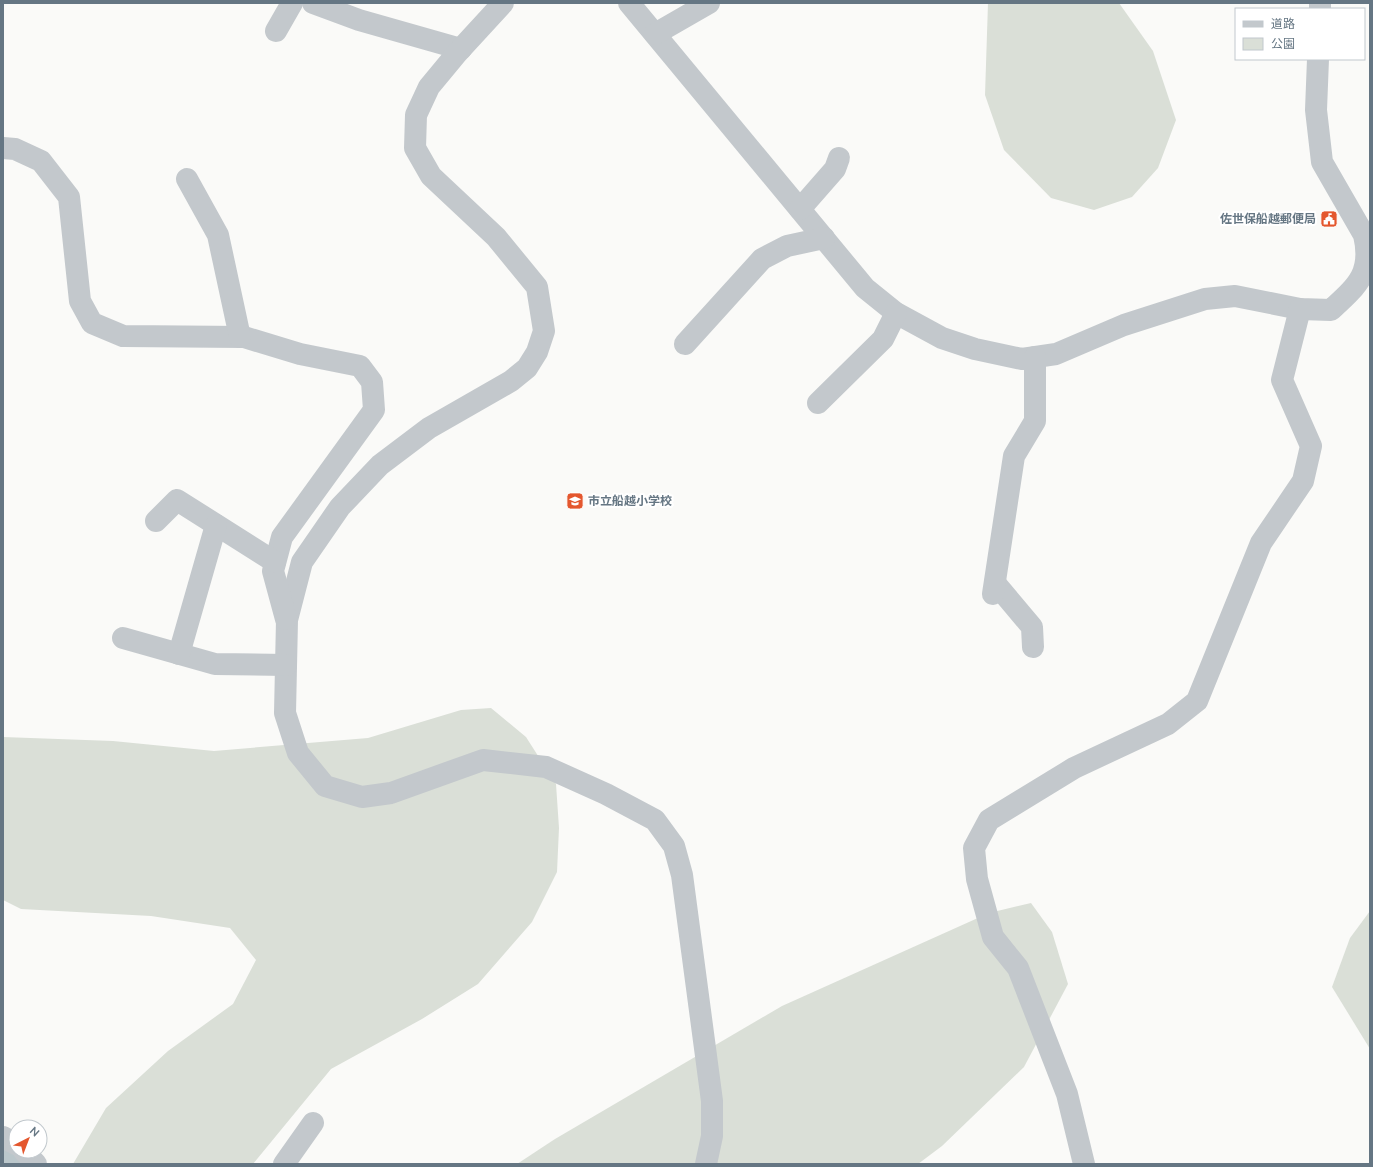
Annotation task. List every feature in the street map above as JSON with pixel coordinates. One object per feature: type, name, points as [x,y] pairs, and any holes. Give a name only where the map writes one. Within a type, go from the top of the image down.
[{"type":"street","points":[[276,31],[292,3]]},
{"type":"street","points":[[313,3],[359,20],[460,49]]},
{"type":"street","points":[[503,3],[460,49],[428,87],[416,115],[415,148],[431,176],[496,237],[537,287],[544,330],[537,352],[527,368],[511,381],[429,428],[380,465],[340,507],[302,562],[287,620],[284,712],[298,753],[325,786],[362,797],[391,793],[483,760],[546,767],[606,794],[655,820],[674,846],[682,875],[712,1101],[712,1136],[706,1164]]},
{"type":"street","points":[[629,3],[866,288],[896,313],[942,338],[974,349],[1022,358],[1056,354],[1124,325],[1205,299],[1235,296],[1300,309],[1331,310],[1354,289],[1365,273],[1367,247],[1364,234],[1322,162],[1316,110],[1318,60]]},
{"type":"street","points":[[655,34],[709,3]]},
{"type":"street","points":[[3,148],[15,149],[41,161],[69,197],[80,301],[92,323],[123,336],[240,337],[300,354],[360,366],[372,382],[374,410],[282,537],[273,571],[287,620]]},
{"type":"street","points":[[800,209],[834,169],[839,158]]},
{"type":"street","points":[[187,179],[218,235],[240,337]]},
{"type":"street","points":[[686,344],[762,259],[787,246],[824,238]]},
{"type":"street","points":[[1084,1164],[1067,1094],[1018,968],[993,936],[977,879],[974,848],[989,820],[1074,768],[1168,724],[1197,701],[1261,543],[1303,481],[1311,446],[1282,380],[1300,309]]},
{"type":"street","points":[[818,403],[883,339],[896,313]]},
{"type":"street","points":[[1033,648],[1032,628],[994,589],[1014,456],[1035,421],[1035,357]]},
{"type":"street","points":[[156,521],[177,500],[275,562]]},
{"type":"street","points":[[179,654],[216,525]]},
{"type":"street","points":[[123,638],[215,664],[286,665]]},
{"type":"street","points":[[284,1164],[313,1123]]},
{"type":"green space","points":[[988,3],[1119,3],[1153,51],[1176,120],[1158,168],[1132,197],[1094,210],[1051,198],[1004,150],[985,95]]},
{"type":"green space","points":[[491,708],[526,737],[556,784],[559,828],[557,872],[532,922],[478,984],[422,1019],[331,1069],[253,1164],[73,1164],[106,1108],[168,1051],[233,1004],[256,960],[230,928],[151,916],[21,909],[3,900],[3,737],[113,741],[214,751],[368,738],[461,710]]},
{"type":"green space","points":[[1031,903],[1052,932],[1068,984],[1024,1067],[942,1146],[918,1164],[517,1164],[555,1139],[782,1006],[989,913]]},
{"type":"green space","points":[[1370,911],[1370,1049],[1332,987],[1350,938]]},
{"type":"shaded area","points":[[3,1147],[8,1150],[8,1159],[21,1159],[28,1164],[3,1164]]},
{"type":"place","name":"佐世保船越郵便局","points":[[1329,219]]},
{"type":"place","name":"市立船越小学校","points":[[575,501]]}]
